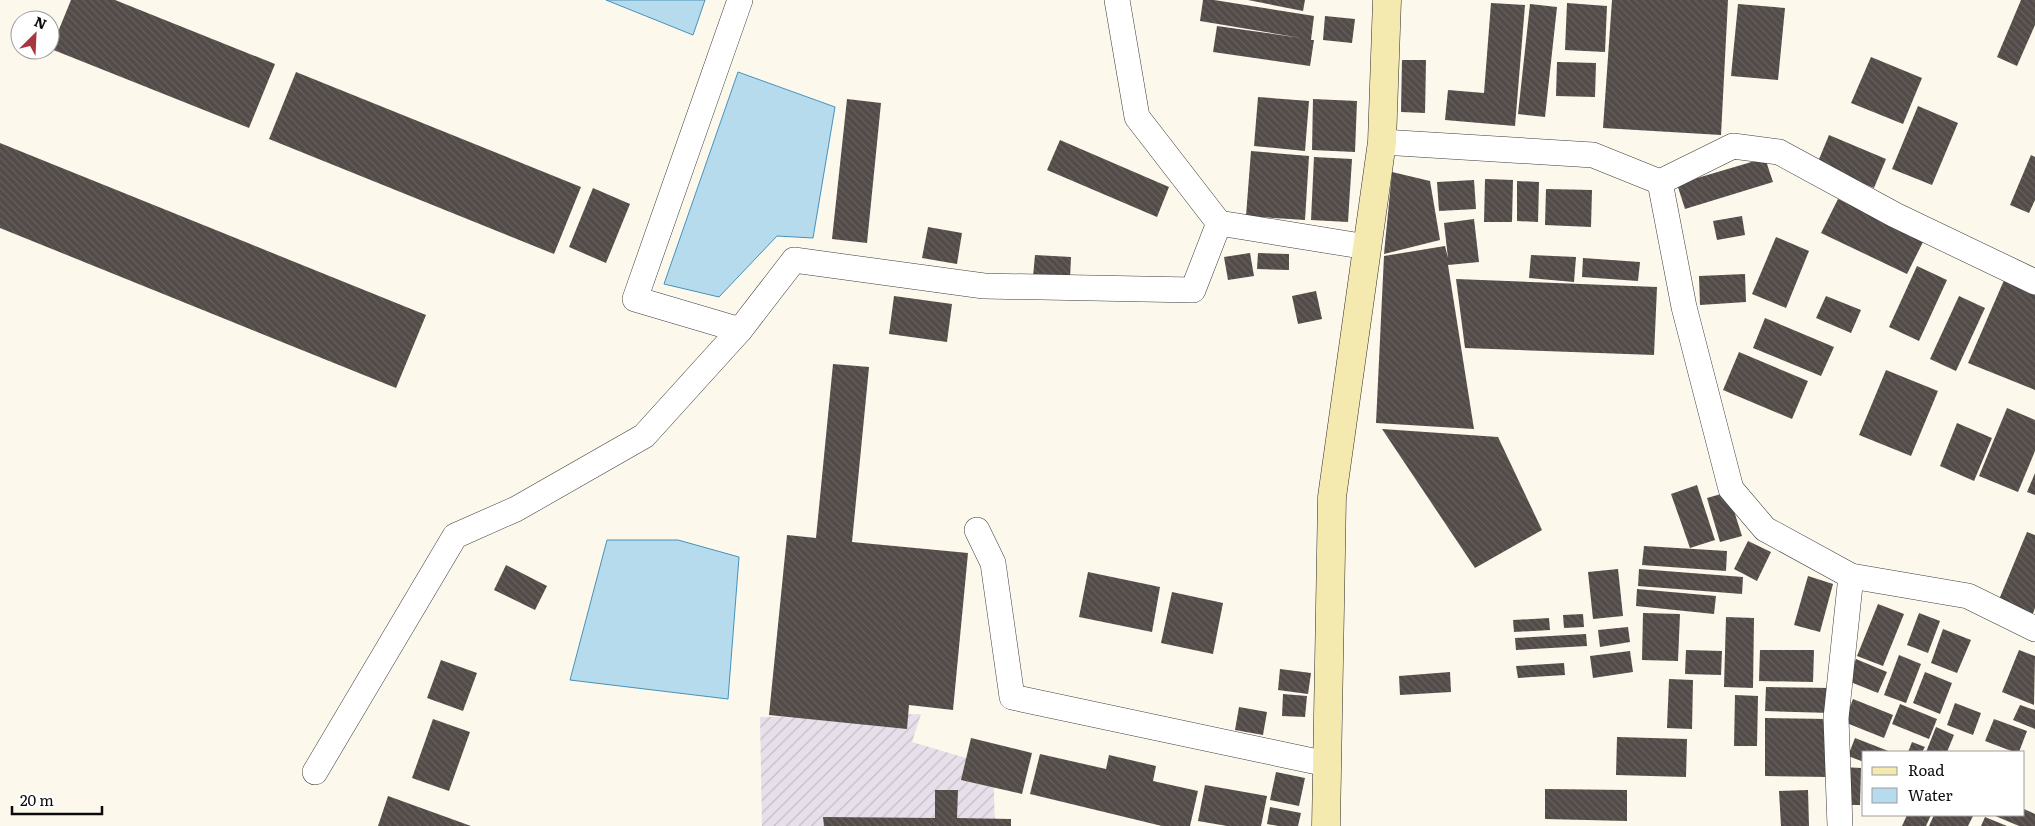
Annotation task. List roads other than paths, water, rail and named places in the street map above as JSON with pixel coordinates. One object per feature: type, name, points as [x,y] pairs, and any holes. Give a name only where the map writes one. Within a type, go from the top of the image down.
[{"type":"street","points":[[740,0],[635,299],[740,330]]},
{"type":"street","points":[[1117,0],[1137,117],[1219,222],[1367,246]]},
{"type":"street","points":[[1326,826],[1332,497],[1382,142],[1387,0]]},
{"type":"street","points":[[1382,142],[1593,155],[1660,182],[1733,146],[1779,152],[1895,215],[2035,282]]},
{"type":"street","points":[[1660,182],[1684,307],[1731,488],[1766,529],[1851,576],[1968,596],[2035,629]]},
{"type":"street","points":[[315,772],[455,536],[516,509],[644,436],[740,330],[794,260],[984,286],[1193,290],[1219,222]]},
{"type":"street","points":[[977,530],[993,563],[1012,697],[1327,764]]},
{"type":"street","points":[[1840,826],[1836,718],[1851,576]]},
{"type":"water","points":[[606,0],[705,0],[693,35]]},
{"type":"water","points":[[738,72],[835,107],[813,238],[777,236],[719,297],[664,284]]},
{"type":"water","points":[[607,540],[678,540],[739,557],[728,699],[570,680]]}]
